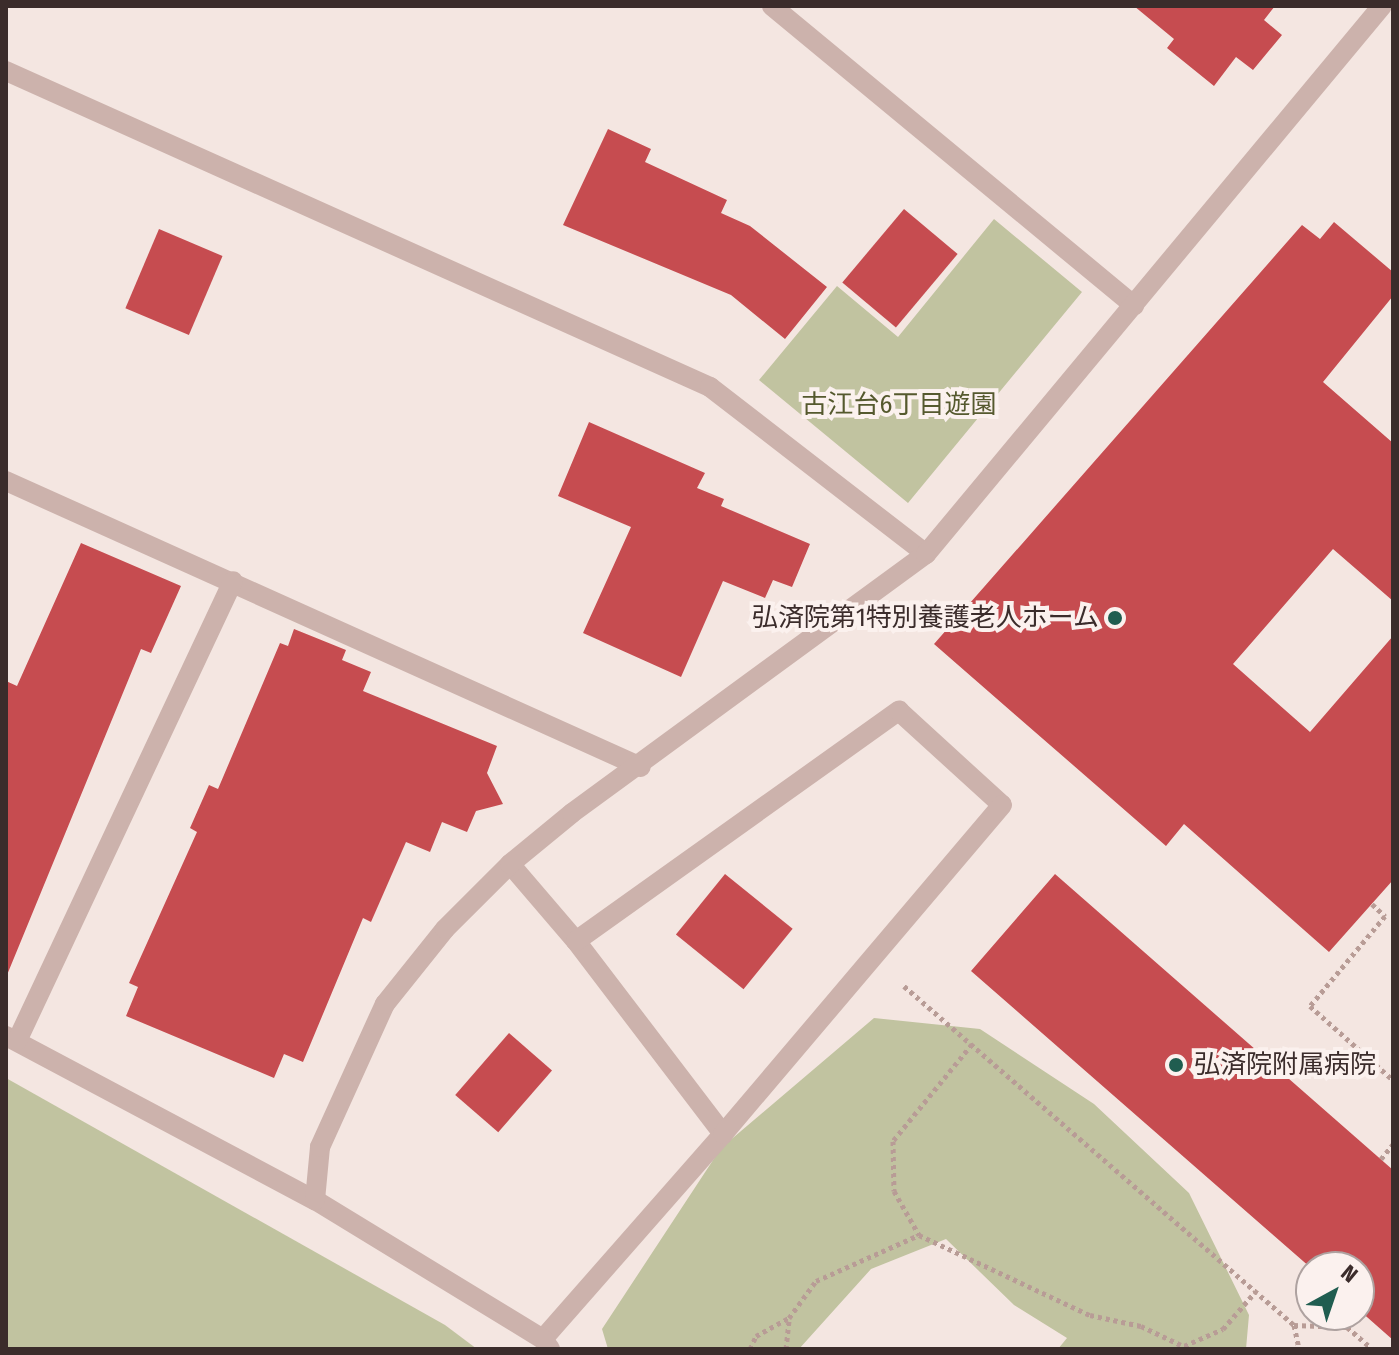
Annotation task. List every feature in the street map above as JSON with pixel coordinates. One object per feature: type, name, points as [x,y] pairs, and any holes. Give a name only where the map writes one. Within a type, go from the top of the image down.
[{"type":"street","points":[[772,6],[1134,305]]},
{"type":"street","points":[[315,1200],[320,1147],[385,1004],[445,929],[510,864],[926,554],[1382,6]]},
{"type":"street","points":[[6,71],[710,387],[926,554]]},
{"type":"street","points":[[6,481],[641,767]]},
{"type":"street","points":[[233,581],[11,1038],[315,1200],[546,1344],[1002,805],[899,711],[576,941]]},
{"type":"street","points":[[510,864],[576,941],[723,1134]]},
{"type":"path","points":[[1372,904],[1385,916],[1310,1006],[1393,1080]]},
{"type":"path","points":[[873,959],[1294,1325],[1299,1349]]},
{"type":"path","points":[[972,1044],[893,1141],[894,1191],[919,1235],[1090,1315],[1141,1326],[1179,1347],[1223,1329],[1256,1291]]},
{"type":"path","points":[[1381,1159],[1393,1144]]},
{"type":"path","points":[[750,1349],[756,1336],[789,1318],[816,1281],[919,1235]]},
{"type":"path","points":[[786,1349],[789,1318]]},
{"type":"path","points":[[1294,1325],[1347,1327],[1372,1349]]},
{"type":"green space","name":"古江台6丁目遊園","points":[[994,219],[1082,292],[908,503],[759,380],[837,286],[898,337]]},
{"type":"green space","points":[[874,1018],[980,1029],[1094,1104],[1189,1193],[1249,1315],[1246,1349],[1058,1349],[1067,1338],[1014,1305],[946,1239],[871,1269],[799,1349],[608,1349],[602,1329],[721,1148]]},
{"type":"green space","points":[[6,1078],[445,1325],[477,1349],[6,1349]]},
{"type":"building","points":[[1134,6],[1275,6],[1264,20],[1282,35],[1253,70],[1236,57],[1214,86],[1167,48],[1174,39]]},
{"type":"building","points":[[608,129],[651,149],[645,162],[727,200],[721,213],[750,226],[827,287],[785,339],[731,295],[563,225]]},
{"type":"building","points":[[904,209],[958,254],[896,328],[842,283]]},
{"type":"building","name":"弘済院第1特別養護老人ホーム","points":[[1334,222],[1393,272],[1393,296],[1323,382],[1393,443],[1393,601],[1333,549],[1233,664],[1310,732],[1393,636],[1393,880],[1329,952],[1184,824],[1166,846],[934,644],[1302,225],[1320,239]]},
{"type":"building","points":[[159,229],[223,256],[189,335],[125,308]]},
{"type":"building","points":[[589,422],[705,473],[697,488],[724,499],[721,506],[810,544],[792,587],[773,580],[765,598],[723,581],[681,677],[583,633],[631,527],[558,496]]},
{"type":"building","points":[[81,543],[181,586],[151,653],[141,649],[7,975],[6,681],[17,686]]},
{"type":"building","points":[[294,629],[346,650],[342,660],[371,672],[363,691],[497,746],[487,773],[503,804],[476,811],[467,832],[442,822],[430,852],[406,842],[371,922],[363,918],[303,1062],[284,1054],[274,1078],[126,1016],[138,987],[129,983],[197,832],[190,828],[209,785],[218,789],[280,643],[288,646]]},
{"type":"building","points":[[725,874],[793,929],[744,989],[676,935]]},
{"type":"building","name":"弘済院附属病院","points":[[1055,874],[1393,1170],[1393,1340],[1375,1324],[1375,1251],[1295,1251],[1295,1254],[971,971]]},
{"type":"building","points":[[509,1033],[552,1070],[498,1132],[455,1095]]},
{"type":"place","name":"弘済院第1特別養護老人ホーム","points":[[1115,618]]},
{"type":"place","name":"弘済院附属病院","points":[[1176,1065]]}]
